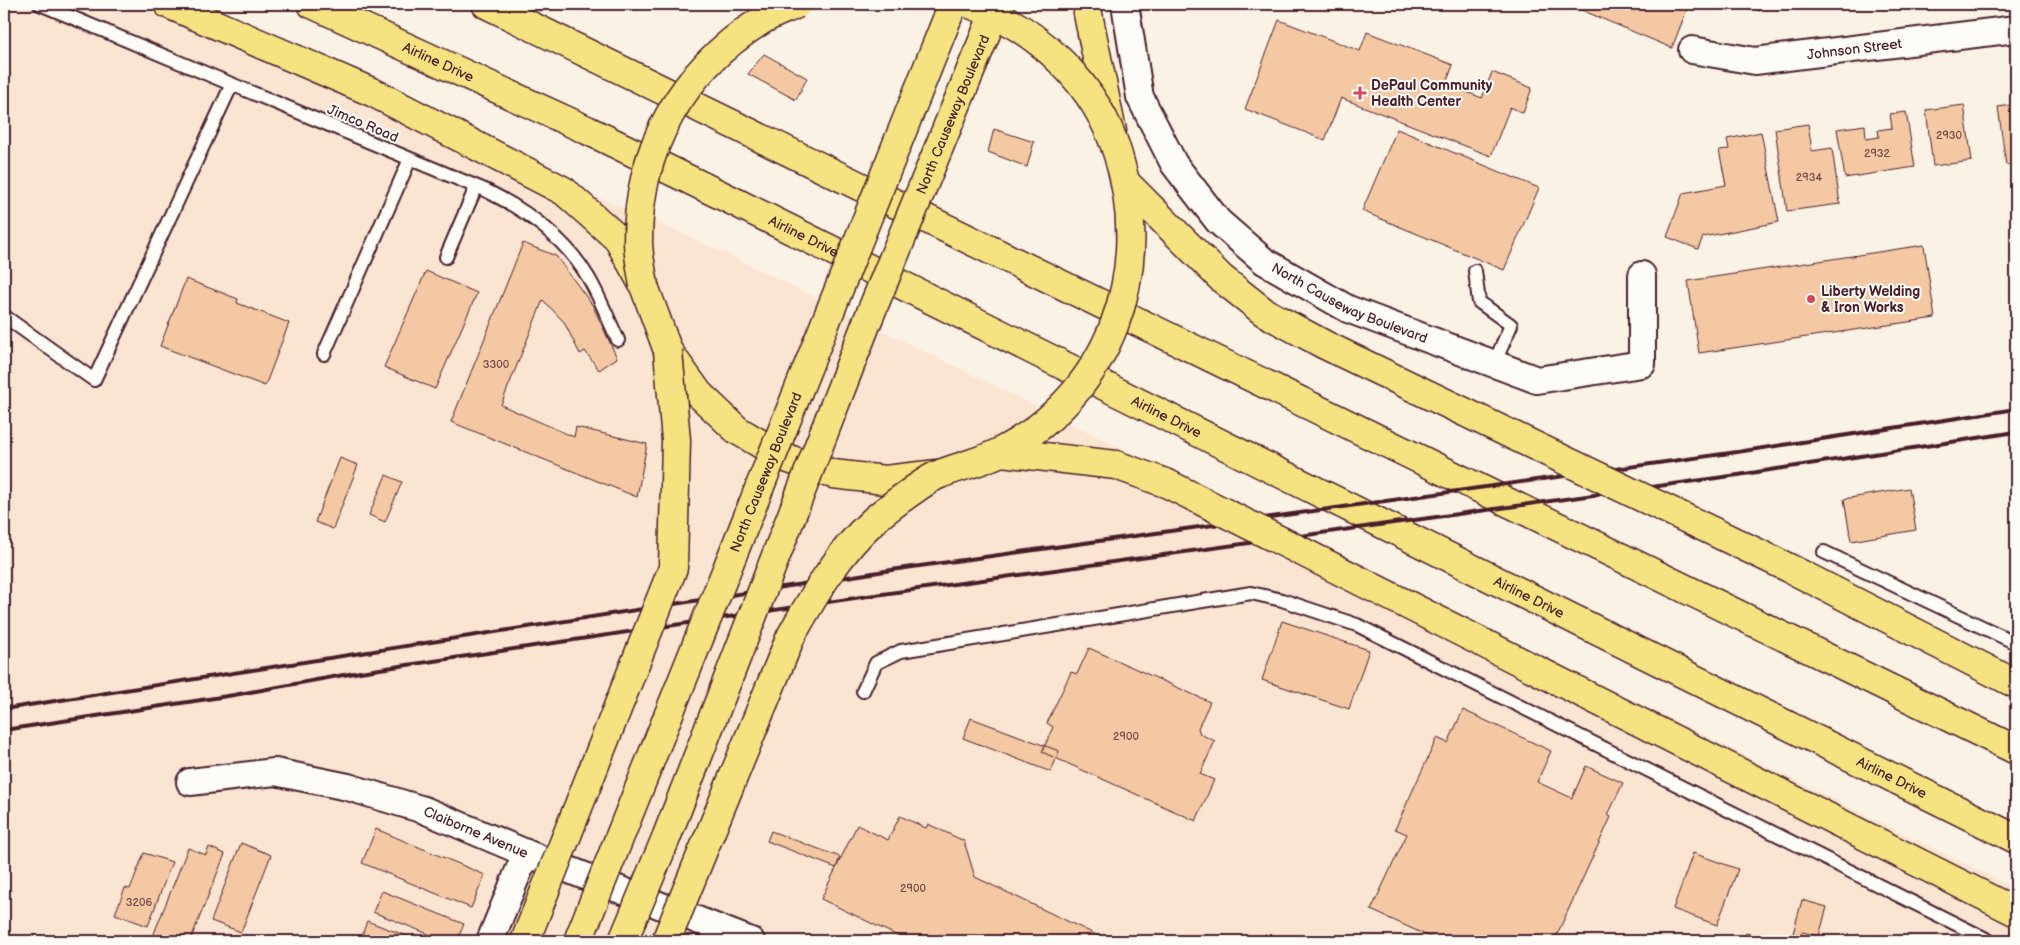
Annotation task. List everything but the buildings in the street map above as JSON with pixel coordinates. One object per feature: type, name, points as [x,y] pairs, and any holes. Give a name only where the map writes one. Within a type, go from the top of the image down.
[{"type":"highway","points":[[168,4],[374,93],[564,191],[618,239],[644,286],[668,351],[676,440],[673,568],[525,941]]},
{"type":"highway","name":"Airline Drive","points":[[312,4],[587,130],[731,200],[2016,839]]},
{"type":"highway","points":[[486,4],[2016,750]]},
{"type":"highway","points":[[644,286],[638,242],[641,198],[651,155],[669,114],[693,78],[724,46],[760,21],[797,4]]},
{"type":"highway","name":"North Causeway Boulevard","points":[[578,941],[628,821],[953,4]]},
{"type":"highway","points":[[970,4],[991,12],[1031,35],[1065,65],[1093,101],[1114,142]]},
{"type":"highway","name":"North Causeway Boulevard","points":[[623,941],[666,838],[867,322],[998,4]]},
{"type":"highway","points":[[668,351],[699,394],[737,430],[783,457],[832,474],[885,480],[938,474],[970,465],[1000,452],[1030,433],[1058,411],[1081,384],[1108,339],[1126,290],[1131,255],[1132,220],[1127,184],[1114,142],[1088,14],[1088,4]]},
{"type":"highway","points":[[1127,184],[1221,278],[1264,312],[1325,345],[1789,568],[2016,684]]},
{"type":"highway","points":[[1000,452],[1116,465],[1168,484],[2016,912]]},
{"type":"highway","points":[[666,941],[791,636],[815,593],[842,553],[874,520],[938,474]]},
{"type":"street","name":"North Causeway Boulevard","points":[[1125,4],[1140,97],[1174,164],[1218,221],[1264,262],[1348,309],[1537,380],[1642,364],[1642,275]]},
{"type":"street","name":"Johnson Street","points":[[1692,50],[1755,61],[2016,29]]},
{"type":"street","name":"Claiborne Avenue","points":[[190,782],[275,772],[330,783],[424,810],[708,934],[751,941]]},
{"type":"street","points":[[490,941],[526,853]]},
{"type":"lane","name":"Jimco Road","points":[[40,4],[410,159],[517,206],[561,241],[588,276],[618,340]]},
{"type":"lane","points":[[4,316],[94,380],[232,84]]},
{"type":"lane","points":[[324,354],[410,159]]},
{"type":"lane","points":[[446,257],[476,187]]},
{"type":"lane","points":[[1475,271],[1479,302],[1511,325],[1494,364]]},
{"type":"lane","points":[[1824,552],[2016,643]]},
{"type":"lane","points":[[863,691],[876,663],[901,651],[1251,593],[1282,600],[1357,625],[1990,941]]},
{"type":"shaded area","points":[[4,4],[153,4],[713,247],[2016,889],[2016,941],[4,941]]},
{"type":"railway","points":[[4,709],[898,569],[1737,452],[2016,409]]},
{"type":"railway","points":[[4,730],[234,695],[360,672],[868,596],[1738,475],[2016,432]]},
{"type":"place","name":"DePaul Community Health Center","points":[[1360,93]]},
{"type":"place","name":"Liberty Welding & Iron Works","points":[[1811,299]]}]
